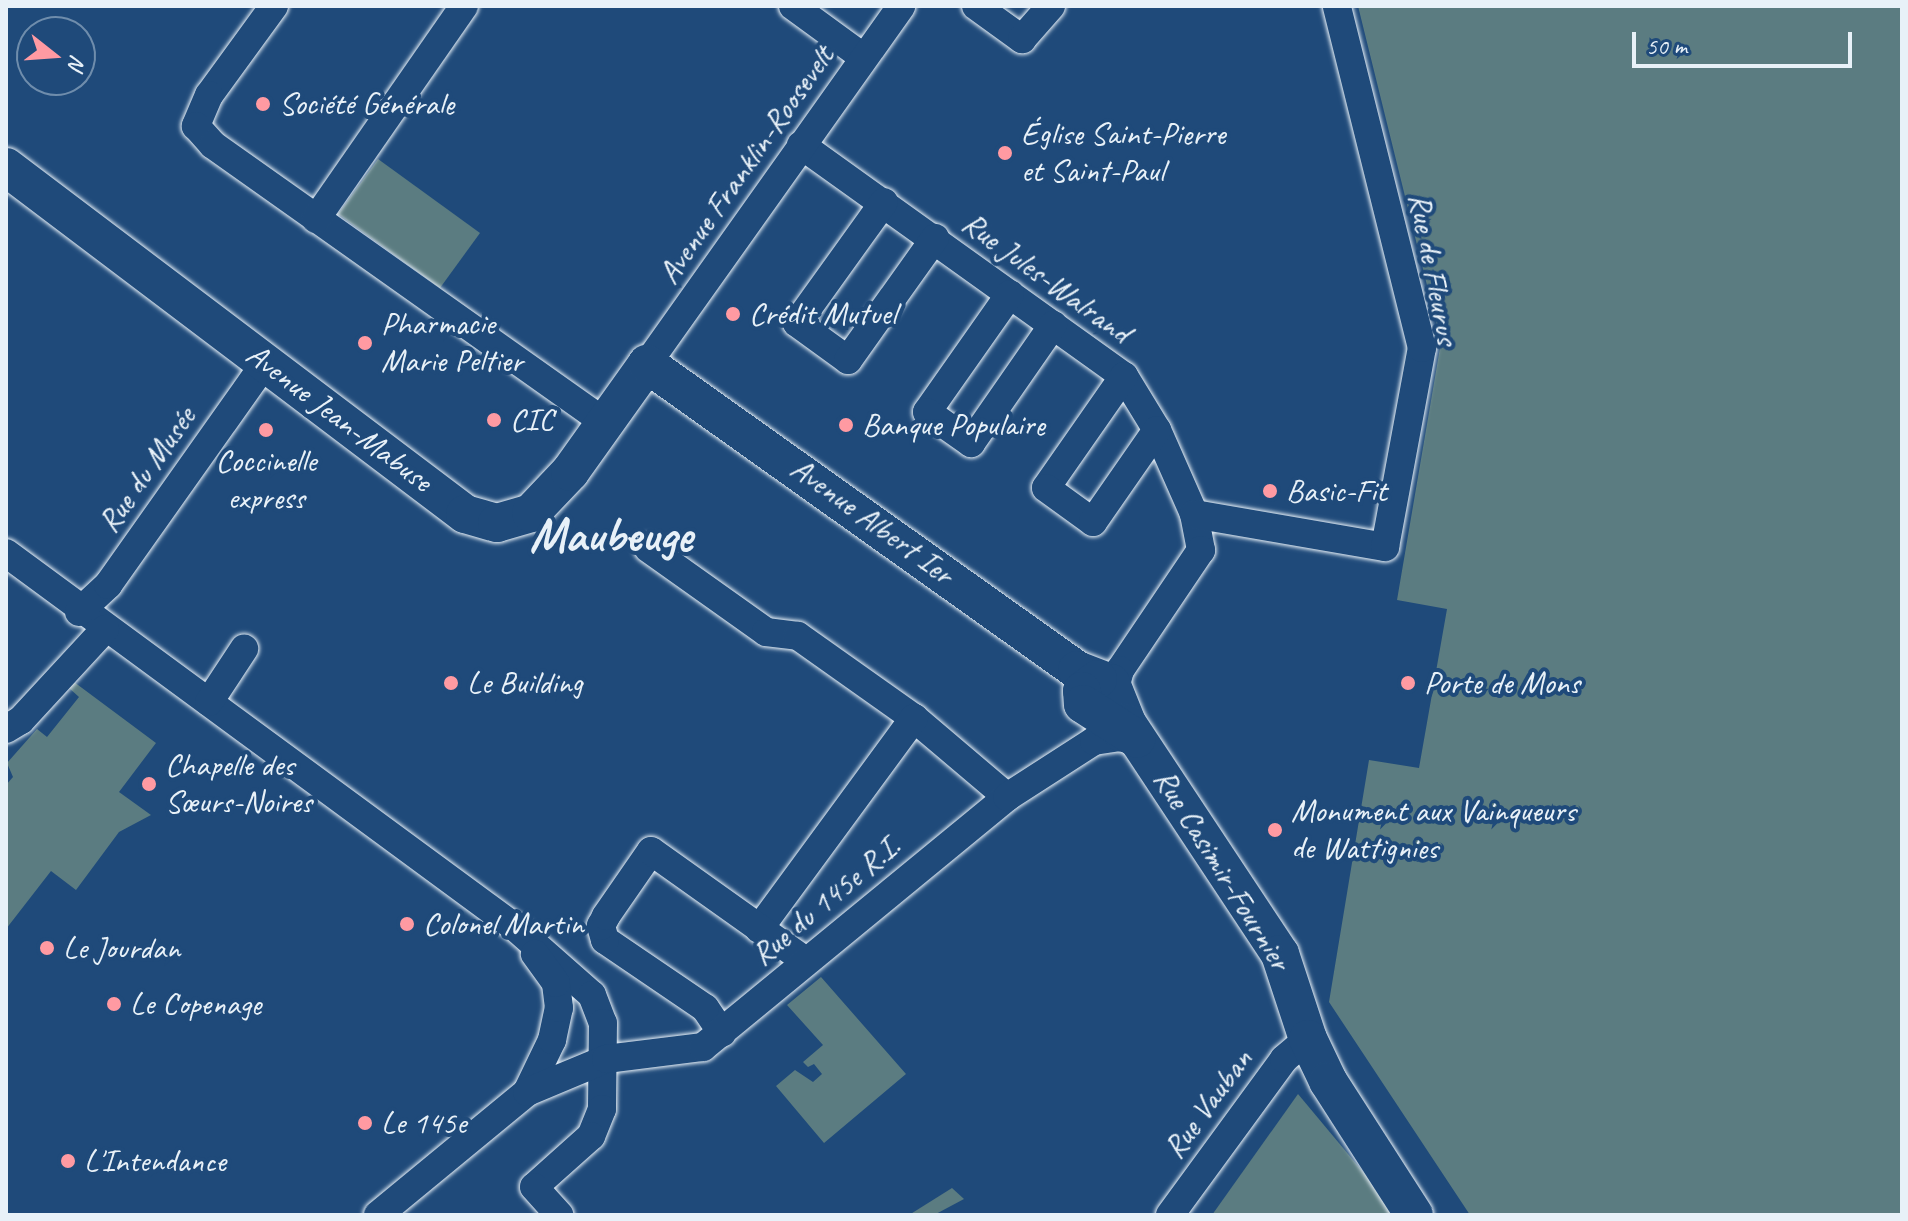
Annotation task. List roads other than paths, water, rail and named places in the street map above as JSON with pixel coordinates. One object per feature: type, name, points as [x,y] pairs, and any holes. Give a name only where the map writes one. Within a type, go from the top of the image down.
[{"type":"main road","name":"Avenue Jean-Mabuse","points":[[6,167],[479,520],[505,522],[531,513],[605,423],[647,364]]},
{"type":"main road","points":[[6,190],[184,302]]},
{"type":"main road","name":"Avenue Albert Ier","points":[[647,364],[1099,688],[1139,741]]},
{"type":"main road","name":"Rue Casimir-Fournier","points":[[1139,741],[1280,954],[1308,1039],[1344,1109],[1414,1215]]},
{"type":"street","points":[[274,6],[209,95],[196,126],[213,145],[605,423]]},
{"type":"street","points":[[316,219],[464,6]]},
{"type":"street","points":[[793,6],[863,57]]},
{"type":"street","name":"Avenue Franklin-Roosevelt","points":[[647,364],[901,6]]},
{"type":"street","points":[[976,6],[1022,39],[1051,6]]},
{"type":"street","name":"Rue de Fleurus","points":[[1194,514],[1385,547],[1422,348],[1337,6]]},
{"type":"street","name":"Rue Jules-Walrand","points":[[801,145],[1124,376],[1157,430],[1202,539],[1198,559],[1099,688]]},
{"type":"street","points":[[884,202],[797,323],[848,360],[935,238]]},
{"type":"street","points":[[1010,294],[927,412],[971,443],[1053,325]]},
{"type":"street","name":"Rue du Musée","points":[[79,612],[108,585],[266,362]]},
{"type":"street","points":[[1124,376],[1046,488],[1093,522],[1157,430]]},
{"type":"street","points":[[648,548],[766,632],[798,636],[914,718],[1007,797]]},
{"type":"street","points":[[6,553],[79,612],[209,702],[516,928],[592,995],[603,1023],[606,1059],[602,1109],[591,1136],[534,1187],[559,1215]]},
{"type":"street","points":[[6,729],[21,720],[105,629]]},
{"type":"street","points":[[209,702],[244,649]]},
{"type":"street","points":[[1075,754],[1099,688]]},
{"type":"street","points":[[759,929],[914,718]]},
{"type":"street","name":"Rue du 145e R.I.","points":[[378,1215],[527,1092],[606,1059],[687,1051],[722,1033],[1007,797],[1106,738],[1139,741]]},
{"type":"street","points":[[722,1033],[705,1008],[605,940],[601,926],[651,851],[806,961]]},
{"type":"street","points":[[516,928],[556,983],[559,1008],[552,1040],[527,1092]]},
{"type":"street","name":"Rue Vauban","points":[[1170,1215],[1284,1059],[1308,1039]]},
{"type":"place","name":"Société Générale","points":[[263,104]]},
{"type":"place","name":"Église Saint-Pierre et Saint-Paul","points":[[1005,153]]},
{"type":"place","name":"Crédit Mutuel","points":[[733,314]]},
{"type":"place","name":"Pharmacie Marie Peltier","points":[[365,343]]},
{"type":"place","name":"CIC","points":[[494,420]]},
{"type":"place","name":"Banque Populaire","points":[[846,425]]},
{"type":"place","name":"Coccinelle express","points":[[266,430]]},
{"type":"place","name":"Basic-Fit","points":[[1270,491]]},
{"type":"place","name":"Le Building","points":[[451,683]]},
{"type":"place","name":"Porte de Mons","points":[[1408,683]]},
{"type":"place","name":"Chapelle des Sœurs-Noires","points":[[149,784]]},
{"type":"place","name":"Monument aux Vainqueurs de Wattignies","points":[[1275,830]]},
{"type":"place","name":"Colonel Martin","points":[[407,924]]},
{"type":"place","name":"Le Jourdan","points":[[47,948]]},
{"type":"place","name":"Le Copenage","points":[[114,1004]]},
{"type":"place","name":"Le 145e","points":[[365,1123]]},
{"type":"place","name":"L'Intendance","points":[[68,1161]]},
{"type":"district","name":"Maubeuge","points":[[611,536]]}]
